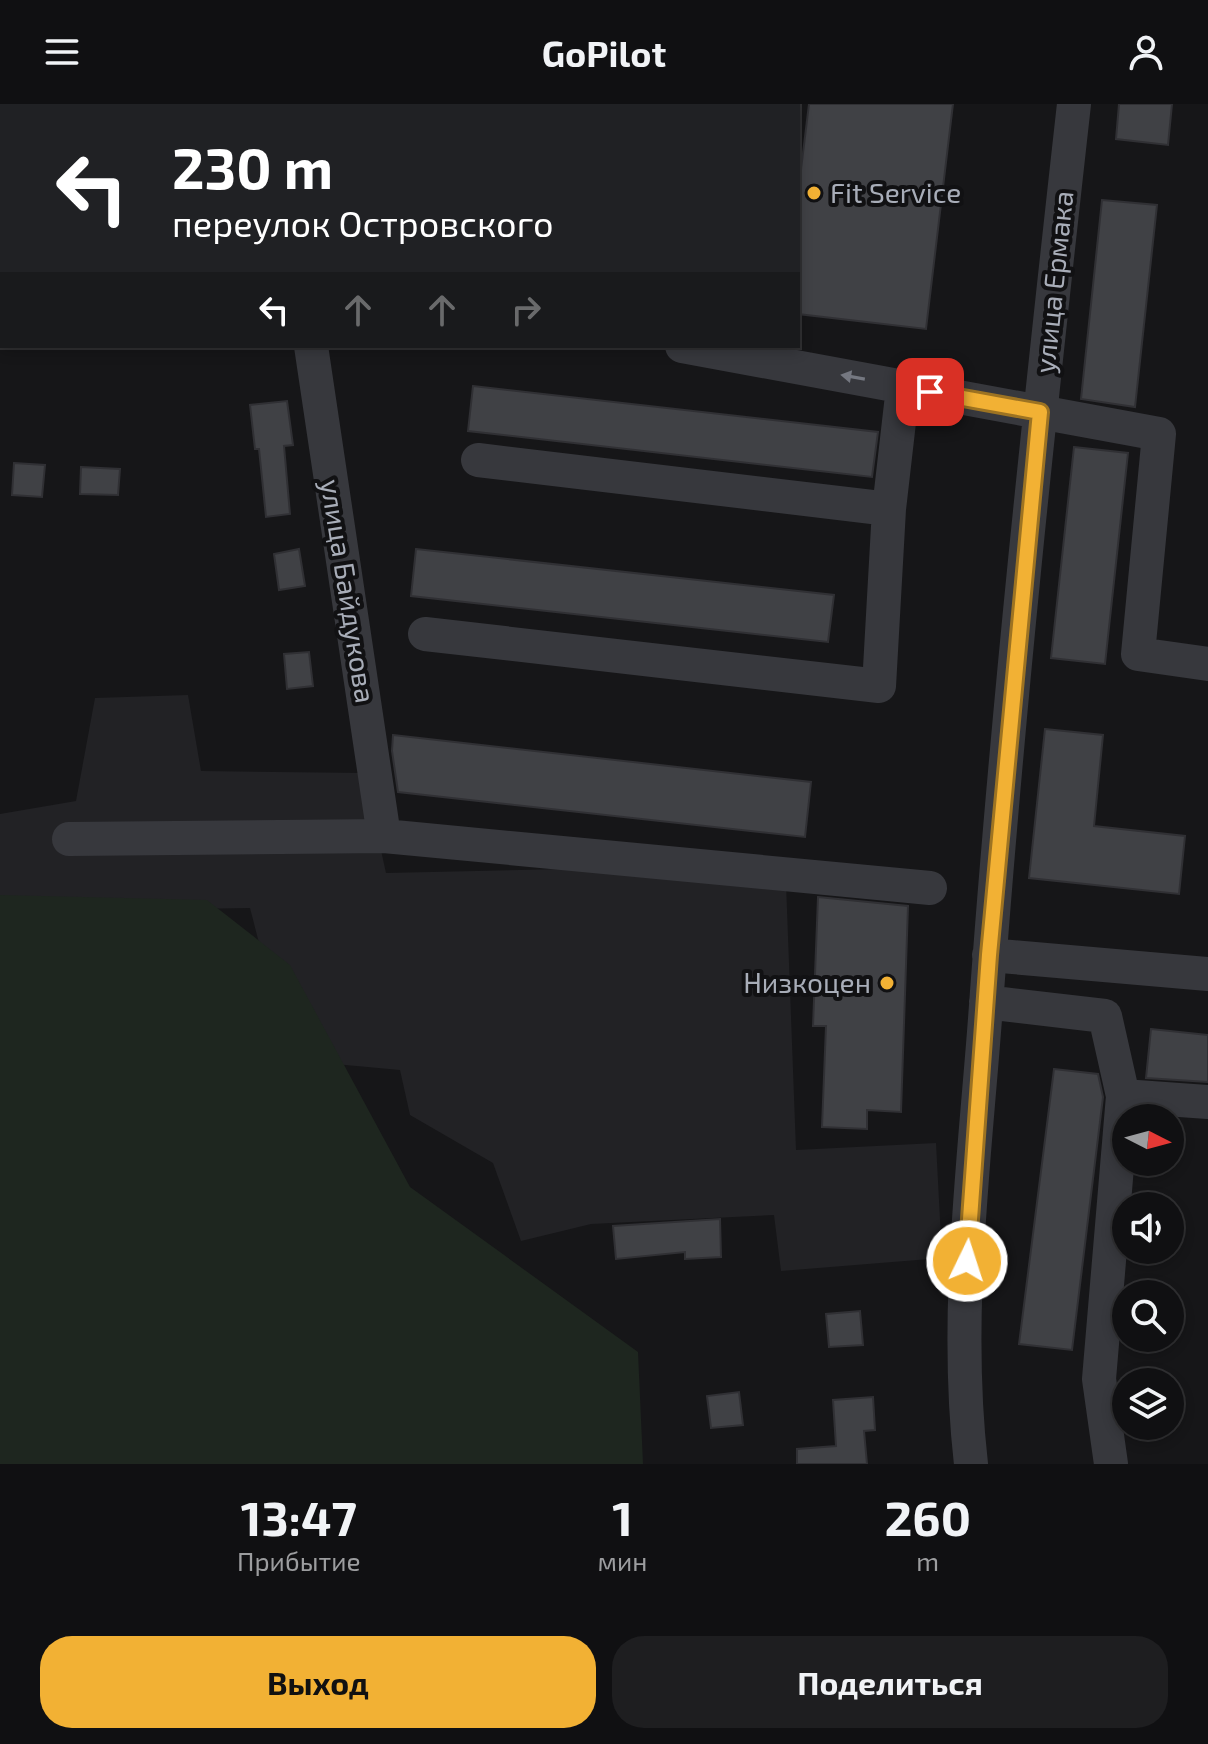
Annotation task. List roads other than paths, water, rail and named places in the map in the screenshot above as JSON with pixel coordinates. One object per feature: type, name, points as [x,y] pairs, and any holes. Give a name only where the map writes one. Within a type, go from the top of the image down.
[{"type":"street","name":"улица Ермака","points":[[971,1464],[965,1290],[989,955],[1040,412],[1074,104]]},
{"type":"street","name":"улица Байдукова","points":[[311,348],[384,836]]},
{"type":"street","points":[[693,348],[1159,434],[1138,654],[1208,664]]},
{"type":"street","points":[[425,634],[879,686],[889,509],[903,387]]},
{"type":"street","points":[[478,460],[889,509]]},
{"type":"street","points":[[69,839],[384,836],[930,888]]},
{"type":"street","points":[[989,955],[1208,974]]},
{"type":"street","points":[[986,1002],[1105,1016],[1123,1096],[1099,1379],[1111,1464]]},
{"type":"street","points":[[1123,1096],[1208,1102]]},
{"type":"place","name":"Fit Service","points":[[814,193]]},
{"type":"place","name":"Низкоцен","points":[[887,983]]}]
